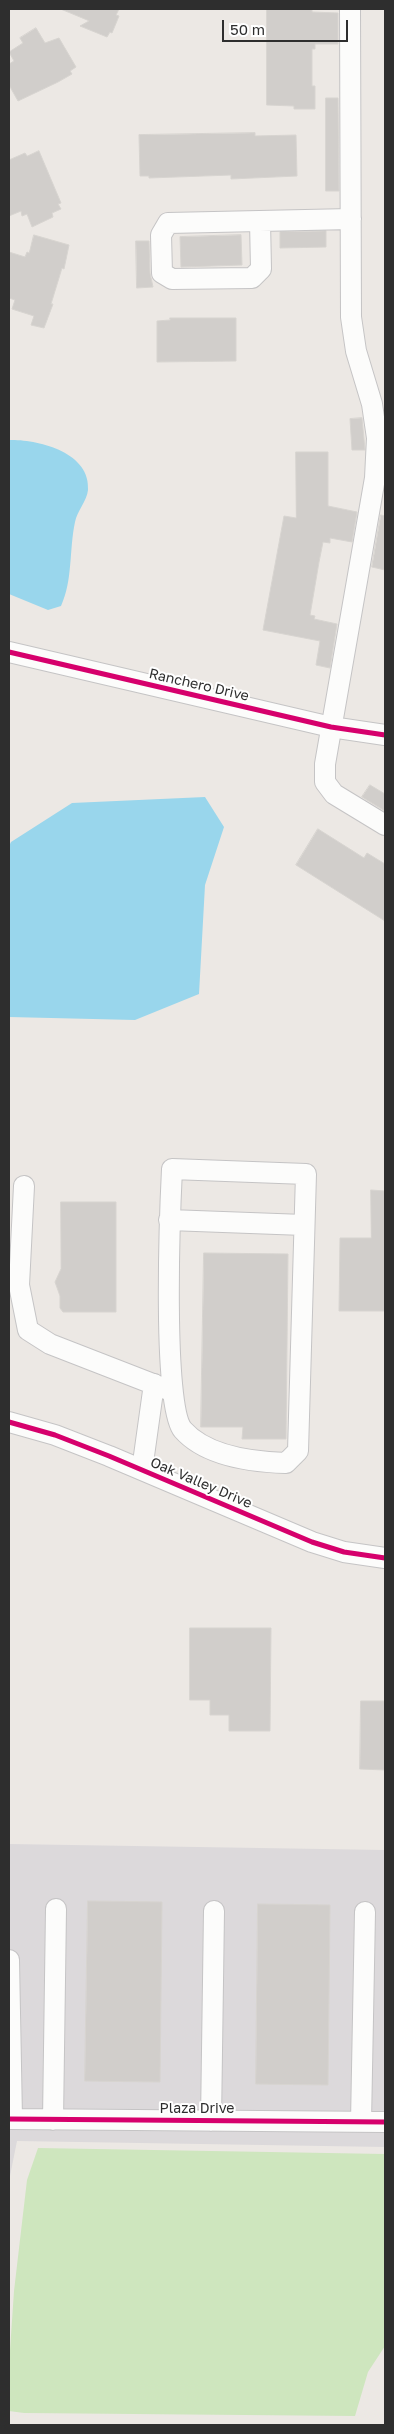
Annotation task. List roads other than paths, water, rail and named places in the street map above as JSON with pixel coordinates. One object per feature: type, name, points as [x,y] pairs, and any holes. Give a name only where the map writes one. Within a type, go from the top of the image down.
[{"type":"street","points":[[350,9],[352,326],[356,351],[372,404],[377,438],[374,478],[324,764],[325,782],[334,794],[385,825]]},
{"type":"street","points":[[260,221],[261,269],[252,278],[172,279],[162,273],[161,236],[168,222],[351,219]]},
{"type":"street","name":"Ranchero Drive","points":[[9,652],[331,727],[385,735]]},
{"type":"street","points":[[24,1186],[19,1285],[28,1330],[50,1344],[162,1388],[181,1428],[197,1443],[220,1452],[286,1463],[298,1451],[306,1174],[172,1169],[162,1388],[142,1470]]},
{"type":"street","points":[[169,1220],[304,1226]]},
{"type":"street","name":"Oak Valley Drive","points":[[9,1422],[55,1436],[142,1470],[312,1542],[344,1552],[385,1558]]},
{"type":"street","points":[[53,2120],[56,1909]]},
{"type":"street","name":"Plaza Drive","points":[[211,2120],[214,1911]]},
{"type":"street","points":[[361,2122],[365,1912]]},
{"type":"street","points":[[9,1960],[10,2119]]},
{"type":"street","name":"Plaza Drive","points":[[10,2119],[385,2122]]},
{"type":"water","points":[[9,440],[34,442],[60,450],[72,457],[81,466],[87,477],[88,490],[86,498],[75,522],[65,596],[61,606],[48,610],[9,594]]},
{"type":"water","points":[[205,797],[224,827],[205,885],[199,994],[135,1020],[9,1017],[9,846],[11,842],[72,803]]}]
